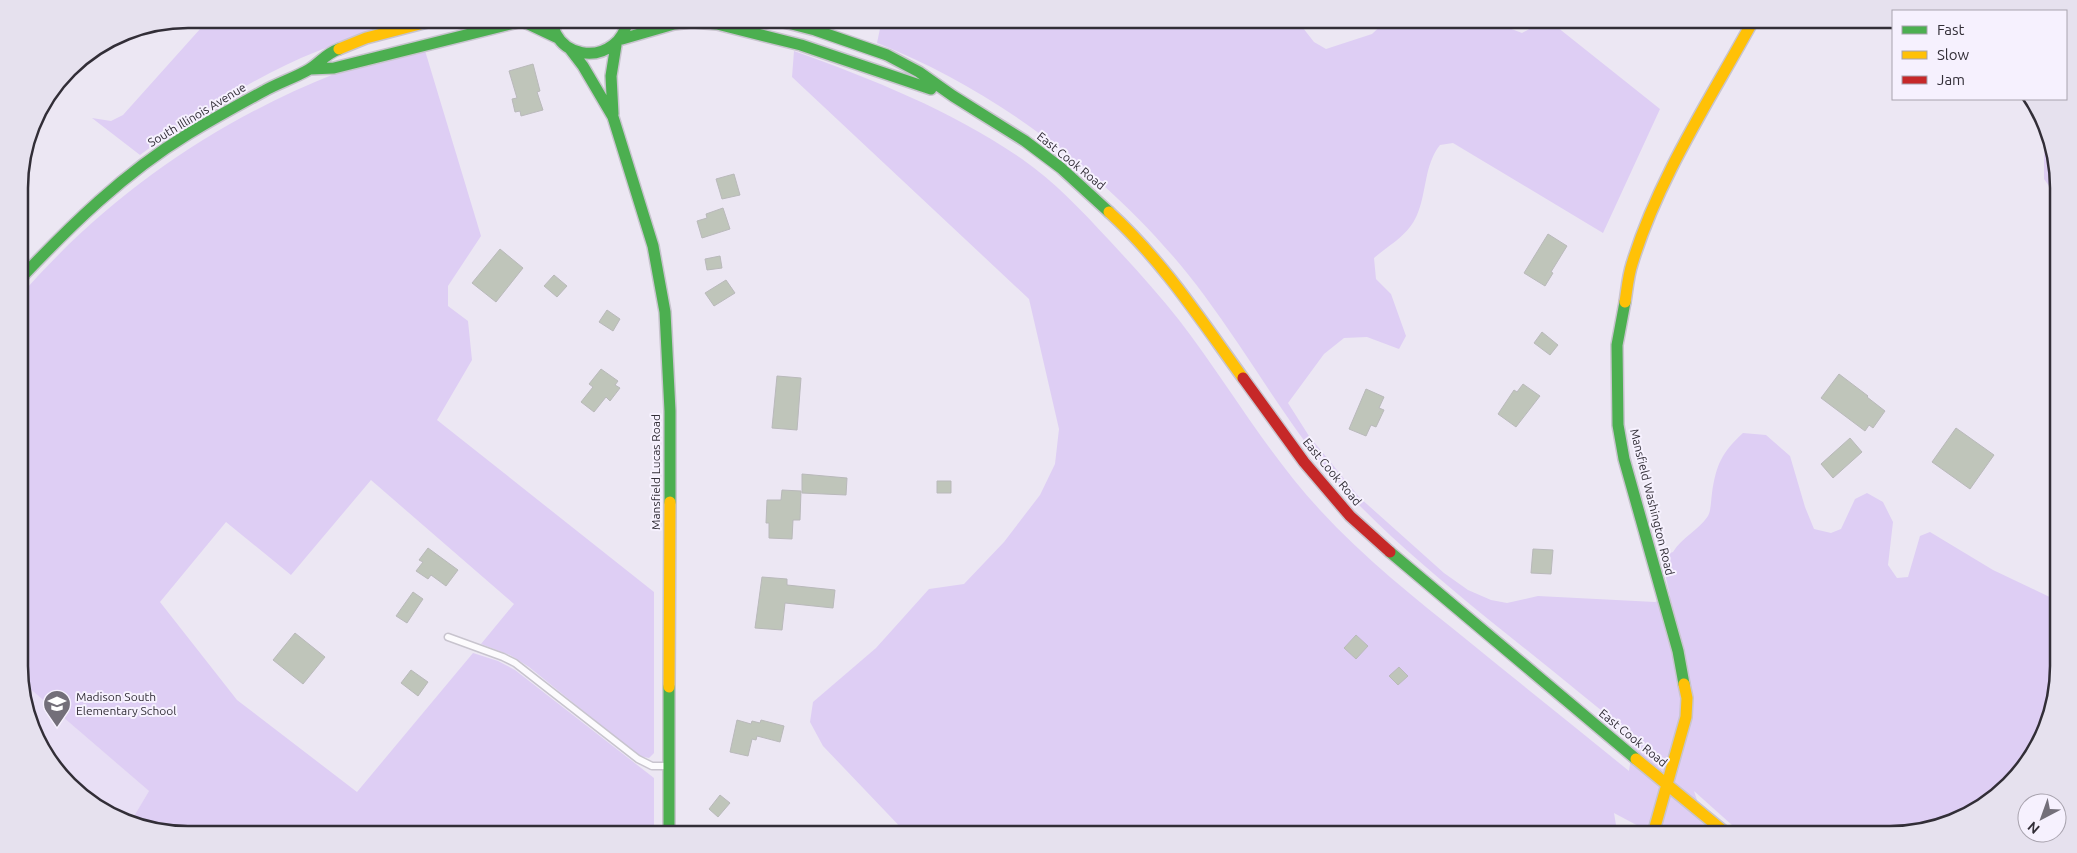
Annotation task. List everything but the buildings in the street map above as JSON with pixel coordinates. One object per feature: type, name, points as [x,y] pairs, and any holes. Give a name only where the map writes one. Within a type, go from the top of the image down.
[{"type":"main road","name":"South Illinois Avenue","points":[[28,271],[112,189],[152,158],[224,112],[310,69],[328,53],[366,38],[408,27]]},
{"type":"main road","name":"South Illinois Avenue","points":[[310,69],[334,68],[498,27]]},
{"type":"main road","name":"South Illinois Avenue","points":[[535,27],[558,38]]},
{"type":"main road","points":[[553,27],[558,38]]},
{"type":"main road","name":"Mansfield Lucas Road","points":[[613,117],[611,76],[619,42],[627,27]]},
{"type":"main road","name":"East Cook Road","points":[[570,49],[581,53],[594,54],[606,51],[619,42],[663,27]]},
{"type":"main road","name":"East Cook Road","points":[[728,27],[800,43],[953,96]]},
{"type":"main road","name":"East Cook Road","points":[[802,27],[887,55],[920,72],[953,96],[989,117],[1061,168],[1134,236],[1167,273],[1304,462],[1350,516],[1412,573],[1717,825]]},
{"type":"main road","name":"Mansfield Washington Road","points":[[1656,825],[1686,717],[1687,698],[1678,650],[1624,458],[1618,425],[1617,345],[1631,266],[1649,217],[1669,174],[1750,27]]},
{"type":"main road","name":"Mansfield Lucas Road","points":[[558,38],[584,66],[613,117],[653,246],[662,293],[667,339],[670,412],[669,826]]},
{"type":"lane","points":[[448,637],[515,663],[638,759],[652,766],[669,766]]},
{"type":"shaded area","points":[[202,27],[390,27],[333,45],[286,65],[211,107],[140,155],[92,118],[111,121],[123,115]]},
{"type":"shaded area","points":[[880,27],[1302,27],[1314,42],[1326,49],[1372,34],[1379,27],[1506,27],[1522,33],[1533,27],[1557,27],[1660,109],[1603,233],[1453,143],[1440,145],[1431,161],[1420,206],[1409,229],[1374,258],[1376,279],[1391,294],[1406,336],[1399,349],[1367,337],[1344,338],[1324,354],[1288,403],[1309,436],[1359,497],[1444,573],[1468,590],[1491,600],[1507,603],[1538,596],[1655,602],[1670,596],[1661,556],[1673,552],[1708,516],[1718,467],[1730,446],[1743,433],[1766,435],[1790,456],[1805,507],[1814,529],[1831,533],[1841,529],[1855,499],[1867,493],[1883,502],[1893,522],[1888,565],[1897,578],[1908,577],[1920,536],[1930,532],[1993,570],[2050,597],[2050,666],[2046,697],[2041,717],[2023,755],[2003,779],[1970,804],[1941,817],[1900,825],[1732,825],[1694,791],[1705,825],[1637,825],[1614,813],[1616,825],[899,826],[823,746],[810,722],[813,702],[876,648],[929,589],[964,584],[1004,542],[1040,495],[1055,464],[1059,429],[1029,299],[792,77],[794,51],[854,73],[940,111],[995,142],[1046,177],[1089,218],[1162,299],[1197,344],[1282,465],[1300,488],[1354,545],[1410,594],[1629,771],[1634,737],[1412,555],[1358,504],[1304,441],[1204,295],[1172,255],[1137,217],[1098,181],[1057,147],[1014,116],[970,88],[924,63],[877,43]]},
{"type":"shaded area","points":[[423,44],[481,236],[448,286],[448,306],[468,321],[472,360],[437,420],[654,592],[654,753],[649,758],[639,756],[529,667],[510,655],[481,644],[514,604],[371,480],[291,575],[226,522],[160,602],[237,700],[357,792],[473,653],[498,661],[515,670],[654,778],[654,826],[187,826],[156,822],[134,816],[149,791],[29,688],[27,666],[28,288],[61,252],[106,211],[153,174],[202,140],[254,111],[308,85],[364,63]]},
{"type":"shaded area","points":[[2045,151],[2050,187],[2044,179]]},
{"type":"shaded area","name":"Madison South Elementary School","points":[[29,688],[149,791],[134,816],[98,799],[82,786],[54,755],[36,717]]},
{"type":"traffic: fast","points":[[310,69],[334,68],[498,27]]},
{"type":"traffic: fast","points":[[535,27],[558,38]]},
{"type":"traffic: fast","points":[[554,27],[555,32],[567,47],[582,53],[598,52],[606,49],[619,40],[626,27]]},
{"type":"traffic: fast","points":[[622,39],[664,27]]},
{"type":"traffic: fast","points":[[729,27],[801,45],[931,89]]},
{"type":"traffic: fast","points":[[803,27],[887,55],[919,72],[953,96],[1025,141],[1061,168],[1109,212]]},
{"type":"traffic: fast","points":[[613,114],[611,76],[616,45]]},
{"type":"traffic: fast","points":[[28,271],[99,201],[164,149],[269,88],[308,70],[330,53],[339,49]]},
{"type":"traffic: fast","points":[[570,49],[583,66],[613,117],[653,246],[665,312],[670,411],[670,502]]},
{"type":"traffic: fast","points":[[1625,302],[1617,345],[1618,425],[1624,459],[1678,651],[1684,684]]},
{"type":"traffic: fast","points":[[1390,552],[1636,759]]},
{"type":"traffic: fast","points":[[669,687],[669,826]]},
{"type":"traffic: slow","points":[[339,49],[366,38],[408,27]]},
{"type":"traffic: slow","points":[[1625,302],[1632,264],[1656,201],[1687,139],[1750,27]]},
{"type":"traffic: slow","points":[[1109,212],[1164,270],[1243,378]]},
{"type":"traffic: slow","points":[[669,687],[670,502]]},
{"type":"traffic: slow","points":[[1655,825],[1686,717],[1687,698],[1684,684]]},
{"type":"traffic: slow","points":[[1636,759],[1716,825]]},
{"type":"traffic: jam","points":[[1243,378],[1304,462],[1350,516],[1390,552]]},
{"type":"place","name":"Madison South Elementary School","points":[[57,728]]}]
